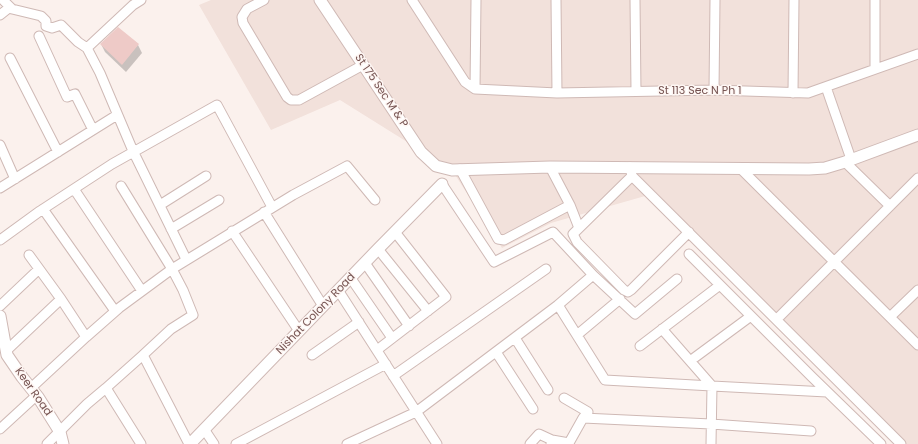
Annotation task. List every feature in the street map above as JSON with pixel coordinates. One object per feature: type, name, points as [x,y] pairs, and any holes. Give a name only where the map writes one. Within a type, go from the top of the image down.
[{"type":"street","points":[[87,48],[133,5],[141,0]]},
{"type":"street","points":[[264,0],[247,9],[242,17],[243,23],[287,96],[291,100],[299,100],[363,65]]},
{"type":"street","name":"St 175 Sec M & P","points":[[320,0],[421,152],[436,166],[456,169],[550,168],[631,172],[809,169],[824,168],[918,135]]},
{"type":"street","points":[[412,0],[465,82],[475,89]]},
{"type":"street","points":[[475,89],[476,0]]},
{"type":"street","points":[[556,0],[557,93]]},
{"type":"street","points":[[635,0],[636,91]]},
{"type":"street","points":[[714,90],[715,0]]},
{"type":"street","points":[[793,93],[794,0]]},
{"type":"street","points":[[875,68],[876,0]]},
{"type":"street","points":[[0,16],[7,3],[12,9],[41,16],[46,21],[46,26],[52,28],[61,25],[78,42],[87,48],[100,74],[133,151],[186,259]]},
{"type":"street","points":[[39,36],[67,97],[75,94],[93,130]]},
{"type":"street","name":"St 113 Sec N Ph 1","points":[[475,89],[557,93],[714,90],[808,93],[826,88],[875,68],[918,54]]},
{"type":"street","points":[[10,58],[58,152]]},
{"type":"street","points":[[826,88],[848,160],[890,206]]},
{"type":"street","points":[[0,240],[43,209],[133,151],[217,105],[272,207]]},
{"type":"street","points":[[0,188],[117,115]]},
{"type":"street","points":[[0,145],[15,179]]},
{"type":"street","points":[[0,428],[86,337],[172,268],[232,231],[272,207],[347,166],[375,200]]},
{"type":"street","points":[[550,168],[570,205],[579,228]]},
{"type":"street","points":[[456,169],[498,239],[504,240],[570,205]]},
{"type":"street","points":[[741,169],[918,345]]},
{"type":"street","points":[[689,232],[628,292],[624,290],[577,242],[574,234],[631,172],[901,444]]},
{"type":"street","points":[[160,205],[206,176]]},
{"type":"street","points":[[777,319],[918,178]]},
{"type":"street","points":[[442,184],[494,262],[553,232],[593,275],[635,314],[677,279]]},
{"type":"street","name":"Nishat Colony Road","points":[[190,444],[350,277],[442,184]]},
{"type":"street","points":[[47,444],[87,404],[171,329],[194,315],[172,268],[121,186]]},
{"type":"street","points":[[74,189],[142,291]]},
{"type":"street","points":[[171,228],[219,200]]},
{"type":"street","points":[[43,209],[116,312]]},
{"type":"street","points":[[264,212],[323,306]]},
{"type":"street","points":[[232,231],[299,331]]},
{"type":"street","points":[[377,350],[446,297],[395,232]]},
{"type":"street","points":[[378,249],[428,311]]},
{"type":"street","points":[[689,254],[881,444]]},
{"type":"street","points":[[29,255],[86,337]]},
{"type":"street","points":[[365,262],[408,326]]},
{"type":"street","points":[[0,306],[39,269]]},
{"type":"street","points":[[393,376],[546,269]]},
{"type":"street","points":[[348,444],[416,412],[558,305],[593,275]]},
{"type":"street","points":[[350,277],[392,338]]},
{"type":"street","points":[[640,346],[720,285]]},
{"type":"street","points":[[338,290],[386,364],[434,443]]},
{"type":"street","points":[[890,318],[918,290]]},
{"type":"street","points":[[577,335],[620,299]]},
{"type":"street","points":[[4,355],[60,300]]},
{"type":"street","points":[[558,305],[606,380],[827,392]]},
{"type":"street","points":[[690,361],[751,316]]},
{"type":"street","points":[[312,356],[359,322]]},
{"type":"street","name":"Keer Road","points":[[0,324],[4,355],[34,391],[60,432],[63,444]]},
{"type":"street","points":[[662,329],[712,386],[711,444]]},
{"type":"street","points":[[515,338],[548,390]]},
{"type":"street","points":[[496,352],[533,409]]},
{"type":"street","points":[[142,355],[190,444]]},
{"type":"street","points":[[236,444],[386,364]]},
{"type":"street","points":[[106,388],[140,444]]},
{"type":"street","points":[[530,444],[539,434],[551,442],[569,443],[588,412],[564,398]]},
{"type":"street","points":[[583,418],[711,424],[811,431]]},
{"type":"street","points":[[204,429],[214,444]]},
{"type":"shaded area","points":[[211,0],[918,0],[918,444],[902,444],[652,194],[551,223],[502,248],[452,170],[340,100],[271,130],[199,5]]},
{"type":"building","points":[[118,27],[139,44],[122,65],[100,44]]}]
